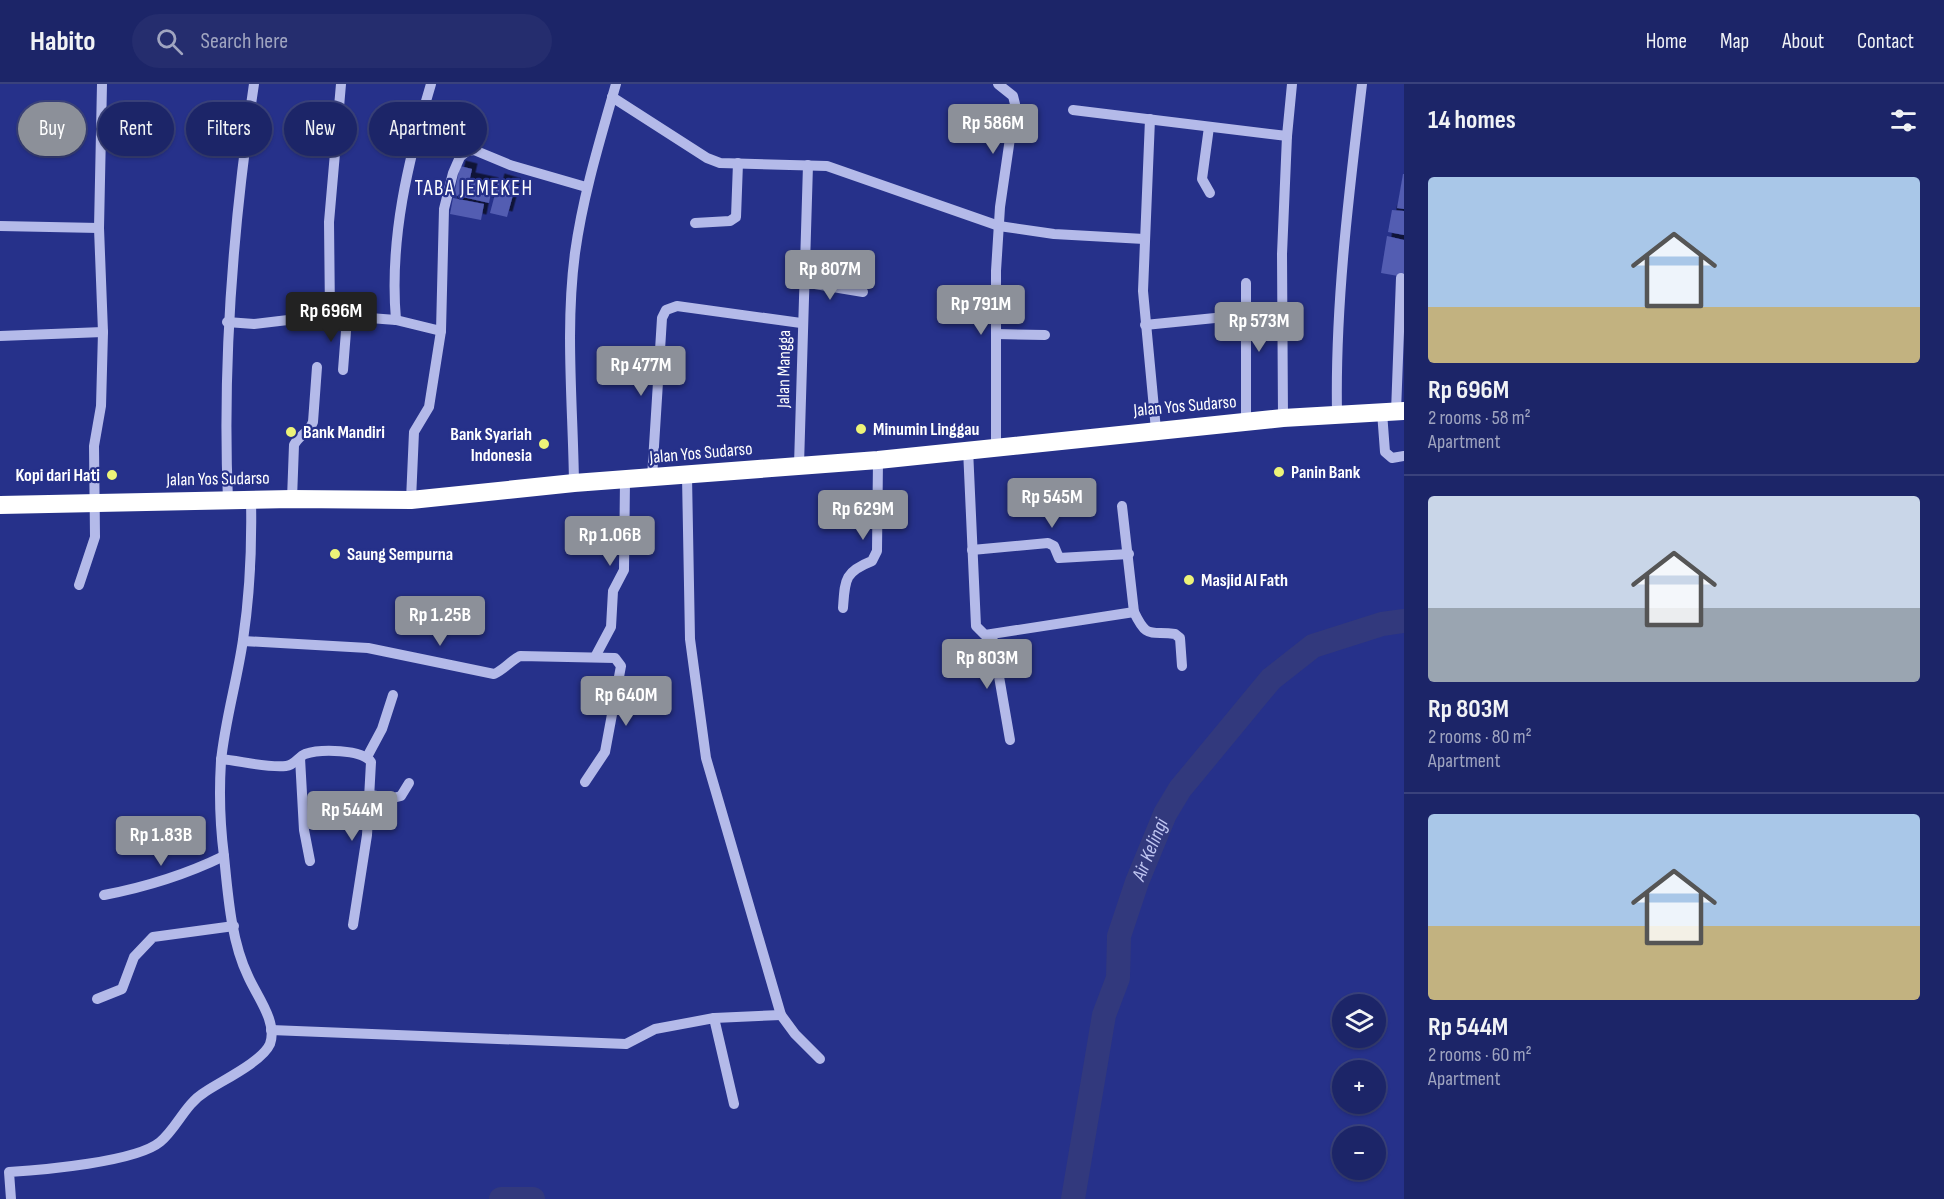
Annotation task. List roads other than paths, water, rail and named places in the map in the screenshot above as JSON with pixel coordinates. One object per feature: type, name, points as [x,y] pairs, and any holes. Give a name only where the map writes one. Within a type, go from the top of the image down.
[{"type":"highway","name":"Jalan Yos Sudarso","points":[[0,505],[292,499],[411,500],[574,483],[687,476],[878,459],[1337,413],[1394,412]]},
{"type":"street","points":[[79,585],[94,545],[96,503],[94,446],[101,406],[103,332],[99,228],[102,84]]},
{"type":"street","points":[[228,501],[225,418],[227,322],[243,158],[254,84]]},
{"type":"street","points":[[330,315],[329,222],[341,84]]},
{"type":"street","points":[[396,320],[394,274],[404,186],[431,84]]},
{"type":"street","points":[[996,447],[999,226],[1015,104],[1013,96],[998,84]]},
{"type":"street","points":[[1283,418],[1282,254],[1287,136],[1292,84]]},
{"type":"street","points":[[1337,413],[1337,343],[1351,173],[1362,84]]},
{"type":"street","points":[[574,483],[571,311],[575,256],[586,187],[614,85]]},
{"type":"street","points":[[612,97],[707,158],[720,163],[808,165],[852,173],[999,226],[1054,234],[1144,239]]},
{"type":"street","points":[[1073,110],[1287,136]]},
{"type":"street","points":[[1150,119],[1144,239],[1145,325],[1156,430]]},
{"type":"street","points":[[1209,127],[1202,179],[1210,193]]},
{"type":"street","points":[[411,500],[414,432],[429,407],[441,331],[444,209],[453,173],[460,157],[467,151],[474,150],[510,165],[586,187]]},
{"type":"street","points":[[695,223],[730,221],[736,217],[738,163]]},
{"type":"street","name":"Jalan Mangga","points":[[799,465],[801,323],[808,165]]},
{"type":"street","points":[[0,226],[99,228]]},
{"type":"street","points":[[1401,278],[1394,412],[1384,452],[1392,458],[1404,456]]},
{"type":"street","points":[[803,282],[863,292]]},
{"type":"street","points":[[1246,284],[1246,422]]},
{"type":"street","points":[[652,478],[662,318],[666,310],[677,306],[801,323]]},
{"type":"street","points":[[227,322],[254,324],[330,315],[396,320],[441,331]]},
{"type":"street","points":[[1145,325],[1245,315]]},
{"type":"street","points":[[343,370],[347,318]]},
{"type":"street","points":[[0,336],[103,332]]},
{"type":"street","points":[[996,334],[1045,335]]},
{"type":"street","points":[[292,499],[294,445],[297,439],[310,430],[313,422],[317,368]]},
{"type":"street","points":[[968,449],[975,626],[980,633],[992,636],[1134,612]]},
{"type":"street","points":[[843,608],[845,582],[848,576],[854,569],[872,561],[877,551],[878,459]]},
{"type":"street","points":[[687,476],[690,639],[706,758],[781,1015],[795,1034],[819,1059]]},
{"type":"street","points":[[595,657],[611,627],[614,591],[624,570],[625,480]]},
{"type":"street","points":[[11,1199],[5,1173],[52,1170],[97,1162],[154,1147],[171,1131],[200,1095],[265,1052],[270,1042],[271,1030],[241,961],[224,856],[219,797],[221,759],[243,641],[252,557],[251,500]]},
{"type":"street","points":[[1122,506],[1134,612],[1143,631],[1149,634],[1175,634],[1180,638],[1182,666]]},
{"type":"street","points":[[972,550],[1048,543],[1054,546],[1059,558],[1129,554]]},
{"type":"street","points":[[992,636],[1010,740]]},
{"type":"street","points":[[243,641],[368,648],[494,674],[504,670],[511,661],[520,656],[615,658],[621,666],[605,752],[585,782]]},
{"type":"street","points":[[368,757],[382,729],[393,696]]},
{"type":"street","points":[[221,759],[282,766],[294,763],[306,754],[353,752],[368,757],[371,762],[367,834],[353,925]]},
{"type":"street","points":[[300,758],[304,830],[310,861]]},
{"type":"street","points":[[369,795],[393,798],[401,796],[409,783]]},
{"type":"street","points":[[104,895],[168,880],[224,856]]},
{"type":"street","points":[[97,999],[122,989],[134,957],[153,938],[234,926]]},
{"type":"street","points":[[271,1030],[626,1044],[655,1029],[714,1018],[781,1015]]},
{"type":"street","points":[[714,1018],[734,1104]]},
{"type":"waterway","name":"Air Kelingi","points":[[1073,1199],[1104,1015],[1118,978],[1119,936],[1137,882],[1165,814],[1180,789],[1271,679],[1313,646],[1382,624],[1404,621]]},
{"type":"waterway","name":"Air Kelingi","points":[[501,1199],[533,1199]]},
{"type":"place","name":"Minumin Linggau","points":[[861,429]]},
{"type":"place","name":"Bank Mandiri","points":[[291,432]]},
{"type":"place","name":"Bank Syariah Indonesia","points":[[544,444]]},
{"type":"place","name":"Panin Bank","points":[[1279,472]]},
{"type":"place","name":"Kopi dari Hati","points":[[112,475]]},
{"type":"place","name":"Saung Sempurna","points":[[335,554]]},
{"type":"place","name":"Masjid Al Fath","points":[[1189,580]]},
{"type":"district","name":"TABA JEMEKEH","points":[[474,188]]}]
